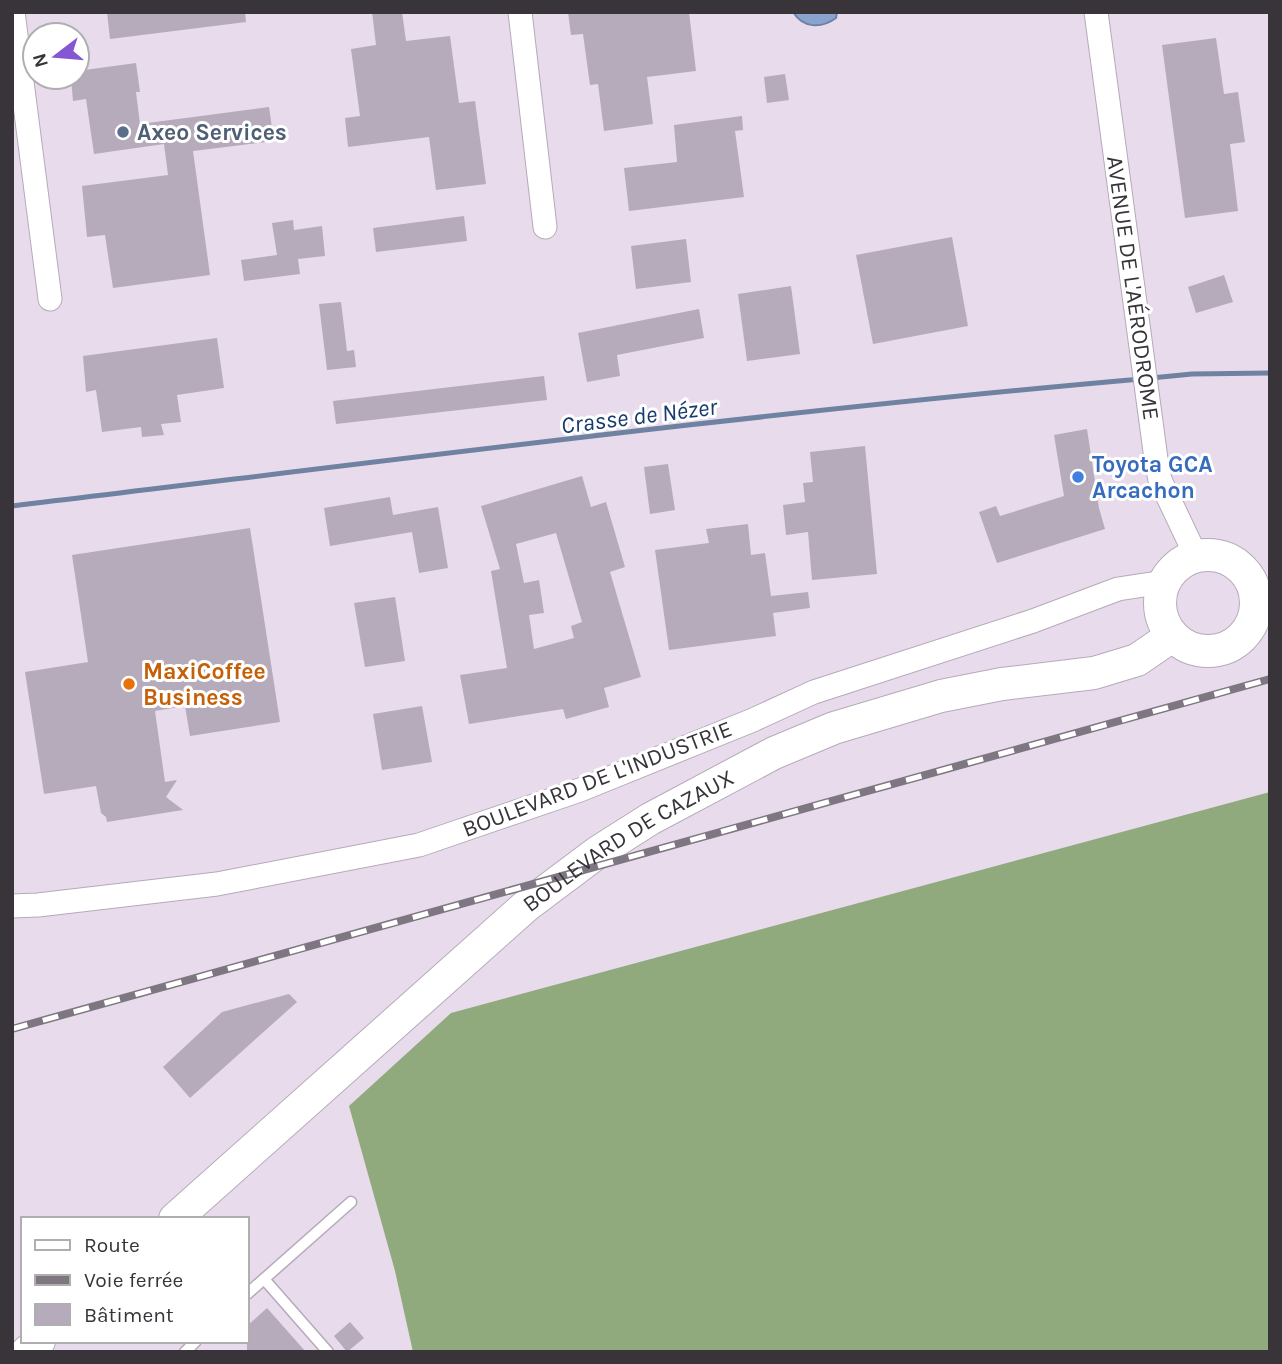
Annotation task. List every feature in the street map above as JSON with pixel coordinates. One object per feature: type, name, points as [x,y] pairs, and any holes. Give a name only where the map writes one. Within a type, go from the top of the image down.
[{"type":"main road","points":[[1210,554],[1231,561],[1262,585],[1253,620],[1245,634],[1233,644],[1217,650],[1201,651],[1185,646],[1172,636],[1164,624],[1160,610],[1164,582],[1172,570],[1183,561],[1196,556],[1210,554]]},
{"type":"main road","name":"BOULEVARD DE CAZAUX","points":[[177,1217],[489,938],[567,875],[650,819],[774,752],[834,728],[941,696],[1002,684],[1085,675],[1116,667],[1137,660],[1172,636]]},
{"type":"street","points":[[13,12],[50,299]]},
{"type":"street","points":[[520,12],[545,227]]},
{"type":"street","name":"AVENUE DE L'AÉRODROME","points":[[1096,12],[1160,480],[1196,556]]},
{"type":"street","name":"BOULEVARD DE L'INDUSTRIE","points":[[12,906],[217,884],[419,845],[580,790],[753,720],[814,692],[1033,621],[1118,589],[1164,582]]},
{"type":"lane","points":[[248,1293],[351,1202]]},
{"type":"lane","points":[[264,1279],[328,1352]]},
{"type":"green space","points":[[1270,792],[1270,1352],[413,1352],[395,1271],[349,1106],[451,1013]]},
{"type":"water","points":[[793,12],[837,12],[836,18],[830,22],[813,25],[802,21]]},
{"type":"building","points":[[107,12],[245,12],[246,22],[110,39]]},
{"type":"building","points":[[372,12],[402,12],[406,41],[450,36],[459,103],[475,101],[486,184],[436,190],[429,137],[348,147],[345,118],[360,116],[351,49],[376,45]]},
{"type":"building","points":[[568,12],[689,12],[696,71],[647,77],[653,124],[604,131],[598,84],[590,85],[583,34],[571,35]]},
{"type":"building","points":[[1216,38],[1224,94],[1238,92],[1245,142],[1230,144],[1238,211],[1185,218],[1162,45]]},
{"type":"building","points":[[136,63],[140,124],[269,107],[274,141],[193,151],[210,275],[113,288],[105,235],[87,237],[82,186],[168,175],[164,144],[94,154],[86,99],[73,101],[72,91],[91,91],[91,69]]},
{"type":"building","points":[[785,74],[789,100],[767,103],[764,77]]},
{"type":"building","points":[[742,116],[743,130],[735,131],[744,197],[629,211],[624,168],[677,162],[674,125]]},
{"type":"building","points":[[464,216],[467,241],[376,252],[373,228]]},
{"type":"building","points":[[293,220],[294,230],[322,226],[325,256],[298,259],[300,274],[244,281],[241,260],[277,255],[272,223]]},
{"type":"building","points":[[952,237],[968,326],[873,344],[856,255]]},
{"type":"building","points":[[686,239],[691,282],[636,289],[631,246]]},
{"type":"building","points":[[1224,275],[1233,302],[1196,313],[1188,287]]},
{"type":"building","points":[[791,286],[800,354],[747,361],[738,294]]},
{"type":"building","points":[[341,302],[347,351],[354,350],[356,367],[327,370],[319,304]]},
{"type":"building","points":[[699,309],[704,338],[617,355],[620,376],[587,382],[578,333]]},
{"type":"building","points":[[217,338],[224,388],[177,395],[181,422],[161,424],[164,435],[142,437],[141,427],[102,432],[96,390],[86,392],[83,356]]},
{"type":"building","points":[[544,376],[547,400],[336,424],[333,401]]},
{"type":"building","points":[[1087,429],[1099,508],[1105,529],[997,563],[979,512],[996,506],[1000,516],[1064,496],[1054,435]]},
{"type":"building","points":[[865,446],[877,574],[812,580],[808,532],[786,535],[783,505],[805,502],[803,483],[813,482],[810,452]]},
{"type":"building","points":[[668,464],[675,510],[650,514],[644,467]]},
{"type":"building","points":[[582,476],[591,507],[606,502],[625,567],[610,572],[641,677],[604,688],[609,707],[566,719],[563,709],[469,724],[460,675],[507,668],[491,571],[500,569],[481,506]],"holes":[[[556,533],[582,622],[571,626],[574,638],[534,649],[529,615],[544,613],[539,580],[524,583],[516,544]]]},
{"type":"building","points":[[390,497],[393,515],[438,507],[448,568],[419,573],[412,532],[330,546],[324,508]]},
{"type":"building","points":[[748,524],[751,555],[765,553],[771,596],[808,592],[810,608],[773,613],[776,636],[669,650],[655,550],[709,543],[706,529]]},
{"type":"building","points":[[250,528],[280,722],[190,736],[185,706],[155,711],[165,782],[177,780],[166,797],[183,810],[107,822],[101,813],[96,786],[44,794],[25,672],[88,662],[72,555]]},
{"type":"building","points":[[395,597],[405,661],[365,667],[354,603]]},
{"type":"building","points":[[422,706],[432,762],[382,770],[373,714]]},
{"type":"building","points":[[289,994],[297,1002],[190,1098],[163,1067],[222,1012]]},
{"type":"building","points":[[267,1308],[306,1352],[247,1352],[248,1325]]},
{"type":"building","points":[[350,1322],[364,1338],[347,1352],[334,1336]]},
{"type":"waterway","name":"Crasse de Nézer","points":[[1151,378],[1192,374],[1270,373]]},
{"type":"waterway","name":"Crasse de Nézer","points":[[12,506],[717,422],[1141,379]]},
{"type":"railway","points":[[12,1029],[1270,679]]},
{"type":"place","name":"Axeo Services","points":[[123,132]]},
{"type":"place","name":"Toyota GCA Arcachon","points":[[1078,477]]},
{"type":"place","name":"MaxiCoffee Business","points":[[129,684]]}]
